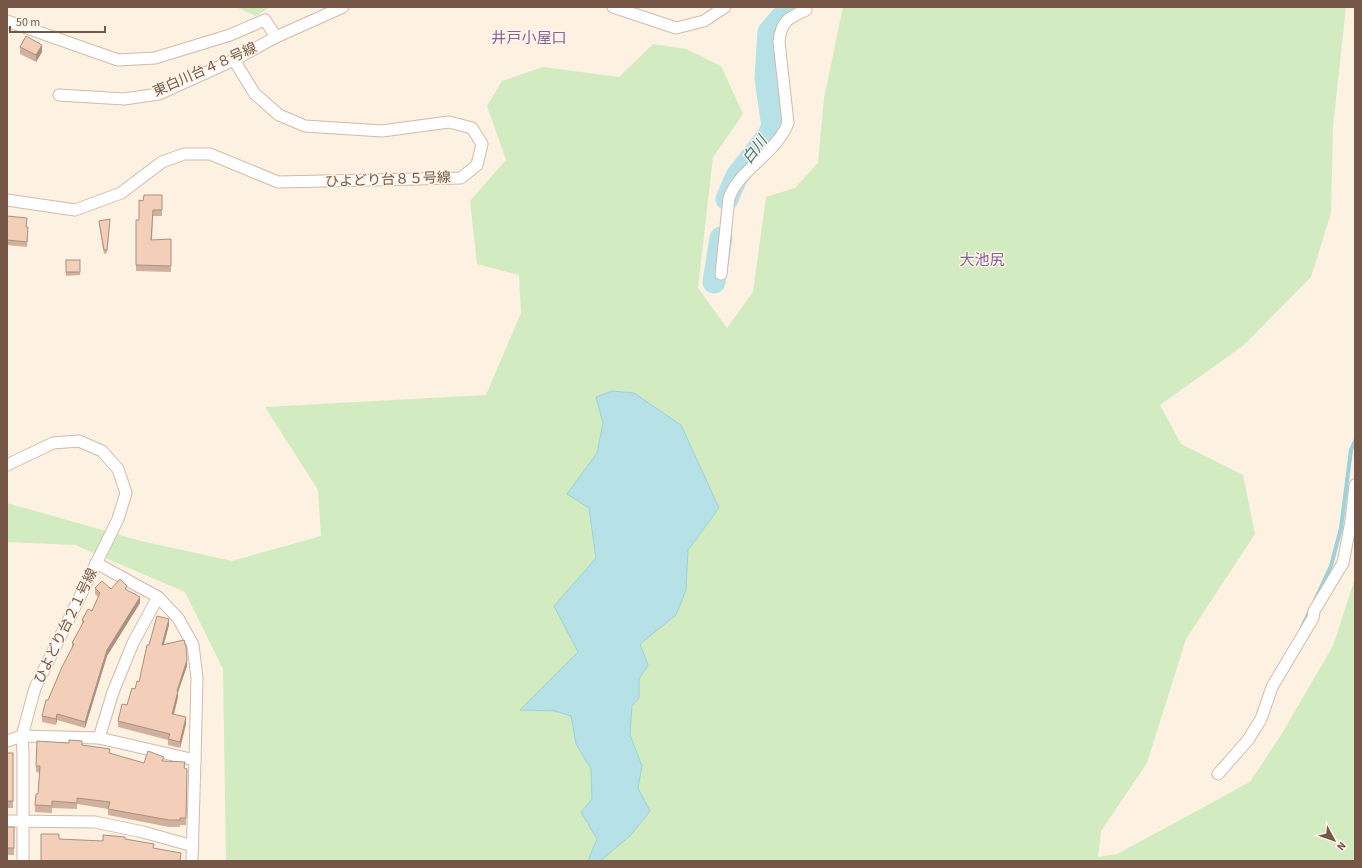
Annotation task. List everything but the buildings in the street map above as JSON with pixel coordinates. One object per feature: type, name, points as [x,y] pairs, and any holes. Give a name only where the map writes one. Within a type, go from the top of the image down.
[{"type":"street","name":"東白川台４８号線","points":[[59,95],[124,99],[159,94],[234,60],[276,37],[343,7]]},
{"type":"street","points":[[613,7],[676,28],[704,21],[725,7]]},
{"type":"street","points":[[721,274],[729,198],[731,192],[738,182],[783,135],[788,123],[779,42],[780,30],[789,18],[806,9]]},
{"type":"street","points":[[7,21],[118,60],[155,58],[230,35],[265,20],[276,37]]},
{"type":"street","name":"ひよどり台８５号線","points":[[7,200],[75,210],[121,193],[162,162],[184,154],[210,154],[278,182],[461,178],[478,165],[482,144],[472,128],[449,122],[382,131],[305,126],[279,115],[255,94],[234,60]]},
{"type":"street","points":[[7,465],[52,443],[79,441],[102,450],[118,469],[126,493],[118,519],[96,563]]},
{"type":"street","points":[[1218,774],[1248,740],[1261,719],[1272,687],[1343,563],[1351,521],[1355,485]]},
{"type":"street","name":"ひよどり台２１号線","points":[[24,861],[24,753],[22,736],[35,688],[96,563],[158,597],[178,618],[192,645],[197,678],[192,861]]},
{"type":"street","points":[[99,738],[113,692],[133,643],[158,597]]},
{"type":"street","points":[[7,742],[22,736],[99,738],[195,760]]},
{"type":"street","points":[[7,821],[95,822],[143,832],[193,846]]},
{"type":"green space","points":[[236,7],[270,7],[256,16]]},
{"type":"green space","points":[[843,7],[1346,7],[1333,126],[1331,213],[1311,277],[1244,345],[1160,405],[1181,444],[1243,475],[1255,534],[1186,639],[1147,763],[1101,831],[1098,857],[1117,854],[1250,782],[1281,735],[1333,646],[1355,578],[1355,861],[226,861],[223,669],[185,592],[75,545],[7,542],[7,503],[141,541],[232,561],[321,536],[318,490],[265,407],[486,395],[521,313],[519,275],[477,264],[470,201],[506,160],[487,106],[502,81],[543,67],[619,77],[653,44],[686,49],[721,66],[743,114],[713,157],[698,288],[727,328],[753,292],[766,197],[795,188],[818,163],[824,98]]},
{"type":"water","points":[[612,391],[634,393],[681,425],[719,508],[688,550],[686,590],[676,615],[640,644],[648,665],[639,679],[639,698],[632,706],[630,735],[642,766],[638,788],[650,811],[630,836],[600,861],[588,861],[597,839],[581,812],[592,799],[591,769],[576,744],[571,716],[555,711],[520,710],[578,652],[554,606],[596,558],[589,508],[567,494],[597,453],[603,423],[596,397]]},
{"type":"waterway","name":"白川","points":[[727,199],[737,176],[768,136],[773,127],[766,78],[769,32],[781,18],[799,7]]},
{"type":"waterway","name":"白川","points":[[714,282],[721,238]]},
{"type":"waterway","points":[[1315,600],[1331,566],[1341,528],[1351,450],[1355,441]]},
{"type":"waterway","points":[[1302,627],[1310,610]]},
{"type":"district","name":"井戸小屋口","points":[[529,38]]},
{"type":"district","name":"大池尻","points":[[982,260]]}]
